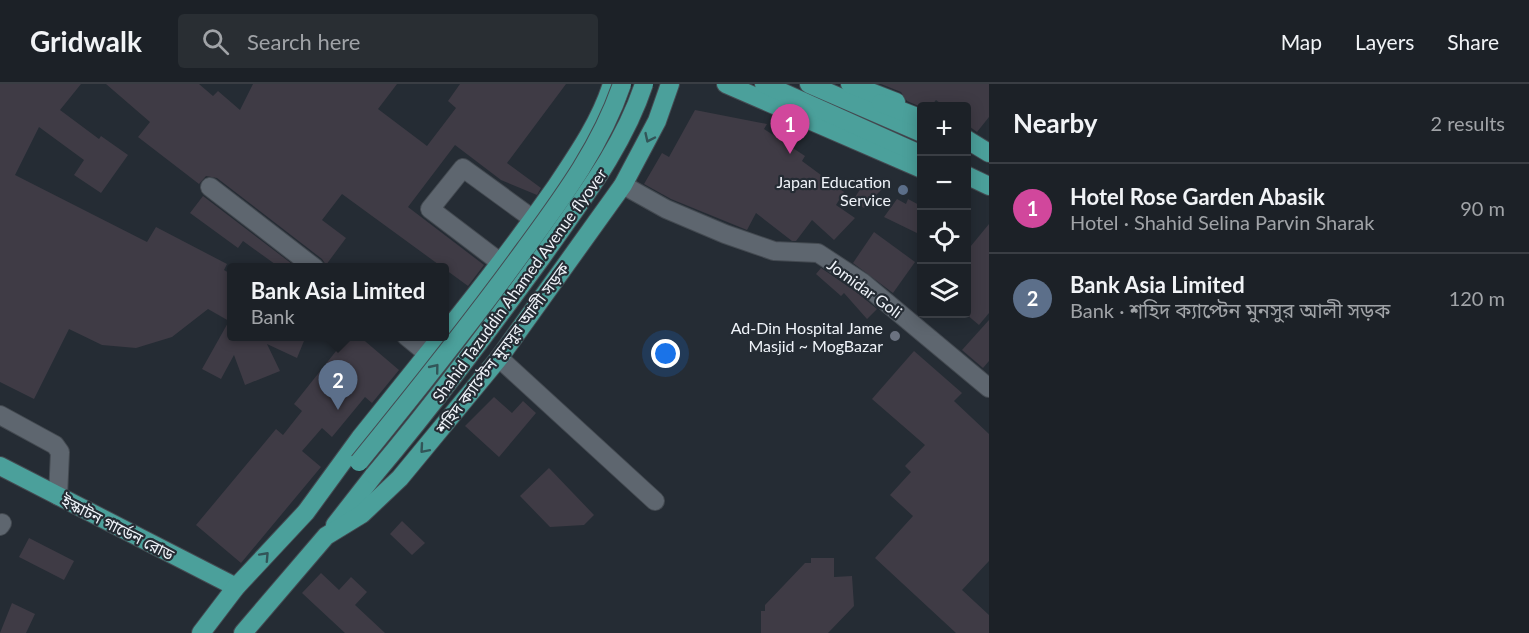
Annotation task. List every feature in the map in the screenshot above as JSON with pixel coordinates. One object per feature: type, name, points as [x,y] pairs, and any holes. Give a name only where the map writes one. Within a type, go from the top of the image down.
[{"type":"main road","points":[[449,328],[501,263],[576,156],[596,122],[612,84]]},
{"type":"main road","points":[[201,633],[236,587],[306,512],[358,462],[458,341],[555,208],[593,151],[622,84]]},
{"type":"main road","name":"Shahid Tazuddin Ahamed Avenue flyover","points":[[326,536],[472,354],[588,192],[619,141],[644,84]]},
{"type":"main road","name":"শহিদ ক্যাপ্টেন মুনসুর আলী সড়ক","points":[[243,633],[326,536],[362,514],[400,478],[499,358],[623,185],[657,121],[670,84]]},
{"type":"main road","points":[[726,84],[917,168]]},
{"type":"main road","points":[[764,84],[917,153]]},
{"type":"main road","points":[[808,84],[917,131]]},
{"type":"main road","points":[[835,84],[917,117]]},
{"type":"main road","points":[[850,84],[882,89],[917,111]]},
{"type":"main road","points":[[971,134],[989,142]]},
{"type":"main road","points":[[971,142],[989,153]]},
{"type":"main road","points":[[971,154],[989,161]]},
{"type":"main road","points":[[576,156],[623,185]]},
{"type":"main road","points":[[971,177],[989,186]]},
{"type":"main road","points":[[971,191],[989,199]]},
{"type":"main road","points":[[306,512],[360,438],[438,341]]},
{"type":"main road","name":"ইস্কাটন গার্ডেন রোড","points":[[0,466],[236,587]]},
{"type":"street","points":[[501,263],[430,209],[463,168],[533,219]]},
{"type":"street","name":"Jomidar Goli","points":[[623,185],[666,209],[725,234],[774,251],[818,253],[862,282],[989,388]]},
{"type":"street","points":[[210,187],[310,263]]},
{"type":"street","points":[[412,341],[428,354]]},
{"type":"street","points":[[499,358],[655,501]]},
{"type":"street","points":[[0,415],[55,445],[60,452],[58,496]]},
{"type":"building","points":[[0,84],[81,84],[60,110],[99,139],[101,136],[128,155],[101,193],[74,175],[84,160],[39,127],[15,175],[147,242],[156,227],[227,264],[224,270],[227,272],[227,320],[208,309],[172,337],[136,348],[102,345],[69,329],[34,399],[0,382]]},
{"type":"building","points":[[106,84],[199,84],[213,96],[218,91],[240,110],[253,84],[397,84],[378,109],[427,146],[456,108],[448,101],[460,84],[566,84],[507,163],[541,188],[537,195],[501,180],[455,145],[408,207],[484,265],[468,286],[449,272],[449,263],[436,263],[342,194],[322,220],[346,238],[327,263],[325,263],[217,178],[206,176],[199,184],[138,137],[150,122]]},
{"type":"building","points":[[881,84],[989,84],[989,117],[977,132],[971,128],[971,102],[939,102],[936,100],[934,102],[917,102],[917,105],[907,101],[901,92]]},
{"type":"building","points":[[695,110],[767,124],[764,129],[805,156],[802,161],[844,192],[836,205],[855,218],[834,240],[812,220],[796,241],[792,241],[756,213],[747,230],[671,199],[644,184],[662,153],[669,157]]},
{"type":"building","points":[[866,180],[882,189],[864,208],[852,202]]},
{"type":"building","points":[[203,196],[291,263],[273,263],[243,241],[238,248],[190,213]]},
{"type":"building","points":[[897,199],[906,204],[908,199],[917,204],[917,233],[884,217]]},
{"type":"building","points":[[989,224],[989,313],[979,325],[971,318],[971,246]]},
{"type":"building","points":[[874,232],[915,262],[893,293],[853,263]]},
{"type":"building","points":[[821,268],[877,309],[867,319],[844,293],[841,296],[816,274]]},
{"type":"building","points":[[989,320],[989,361],[983,368],[962,350]]},
{"type":"building","points":[[227,325],[227,341],[304,341],[297,358],[267,344],[280,371],[245,385],[234,355],[221,379],[202,369]]},
{"type":"building","points":[[344,341],[365,341],[399,370],[372,403],[365,397],[332,437],[322,428],[302,451],[321,467],[241,563],[196,525],[276,429],[283,435],[302,411],[294,404]]},
{"type":"building","points":[[914,351],[962,393],[954,401],[989,434],[989,561],[962,590],[989,615],[989,633],[956,633],[875,558],[913,516],[890,495],[911,472],[905,466],[925,445],[872,399]]},
{"type":"building","points":[[494,397],[512,413],[523,401],[536,413],[499,457],[465,426]]},
{"type":"building","points":[[549,468],[594,515],[584,525],[550,527],[520,496]]},
{"type":"building","points":[[402,521],[425,543],[412,555],[390,534]]},
{"type":"building","points":[[29,538],[74,561],[64,580],[19,557]]},
{"type":"building","points":[[811,558],[834,558],[834,577],[852,576],[854,606],[828,633],[761,633],[761,611],[765,611],[765,605],[805,563],[811,563]]},
{"type":"building","points":[[321,573],[339,590],[351,577],[367,592],[355,605],[385,633],[345,633],[302,593]]},
{"type":"building","points":[[12,603],[35,614],[26,633],[0,633]]},
{"type":"place","name":"Hotel Rose Garden Abasik","points":[[790,154]]},
{"type":"place","name":"Japan Education Service","points":[[903,190]]},
{"type":"place","name":"Ad-Din Hospital Jame Masjid ~ MogBazar","points":[[895,336]]},
{"type":"place","name":"Bank Asia Limited","points":[[338,410]]}]
